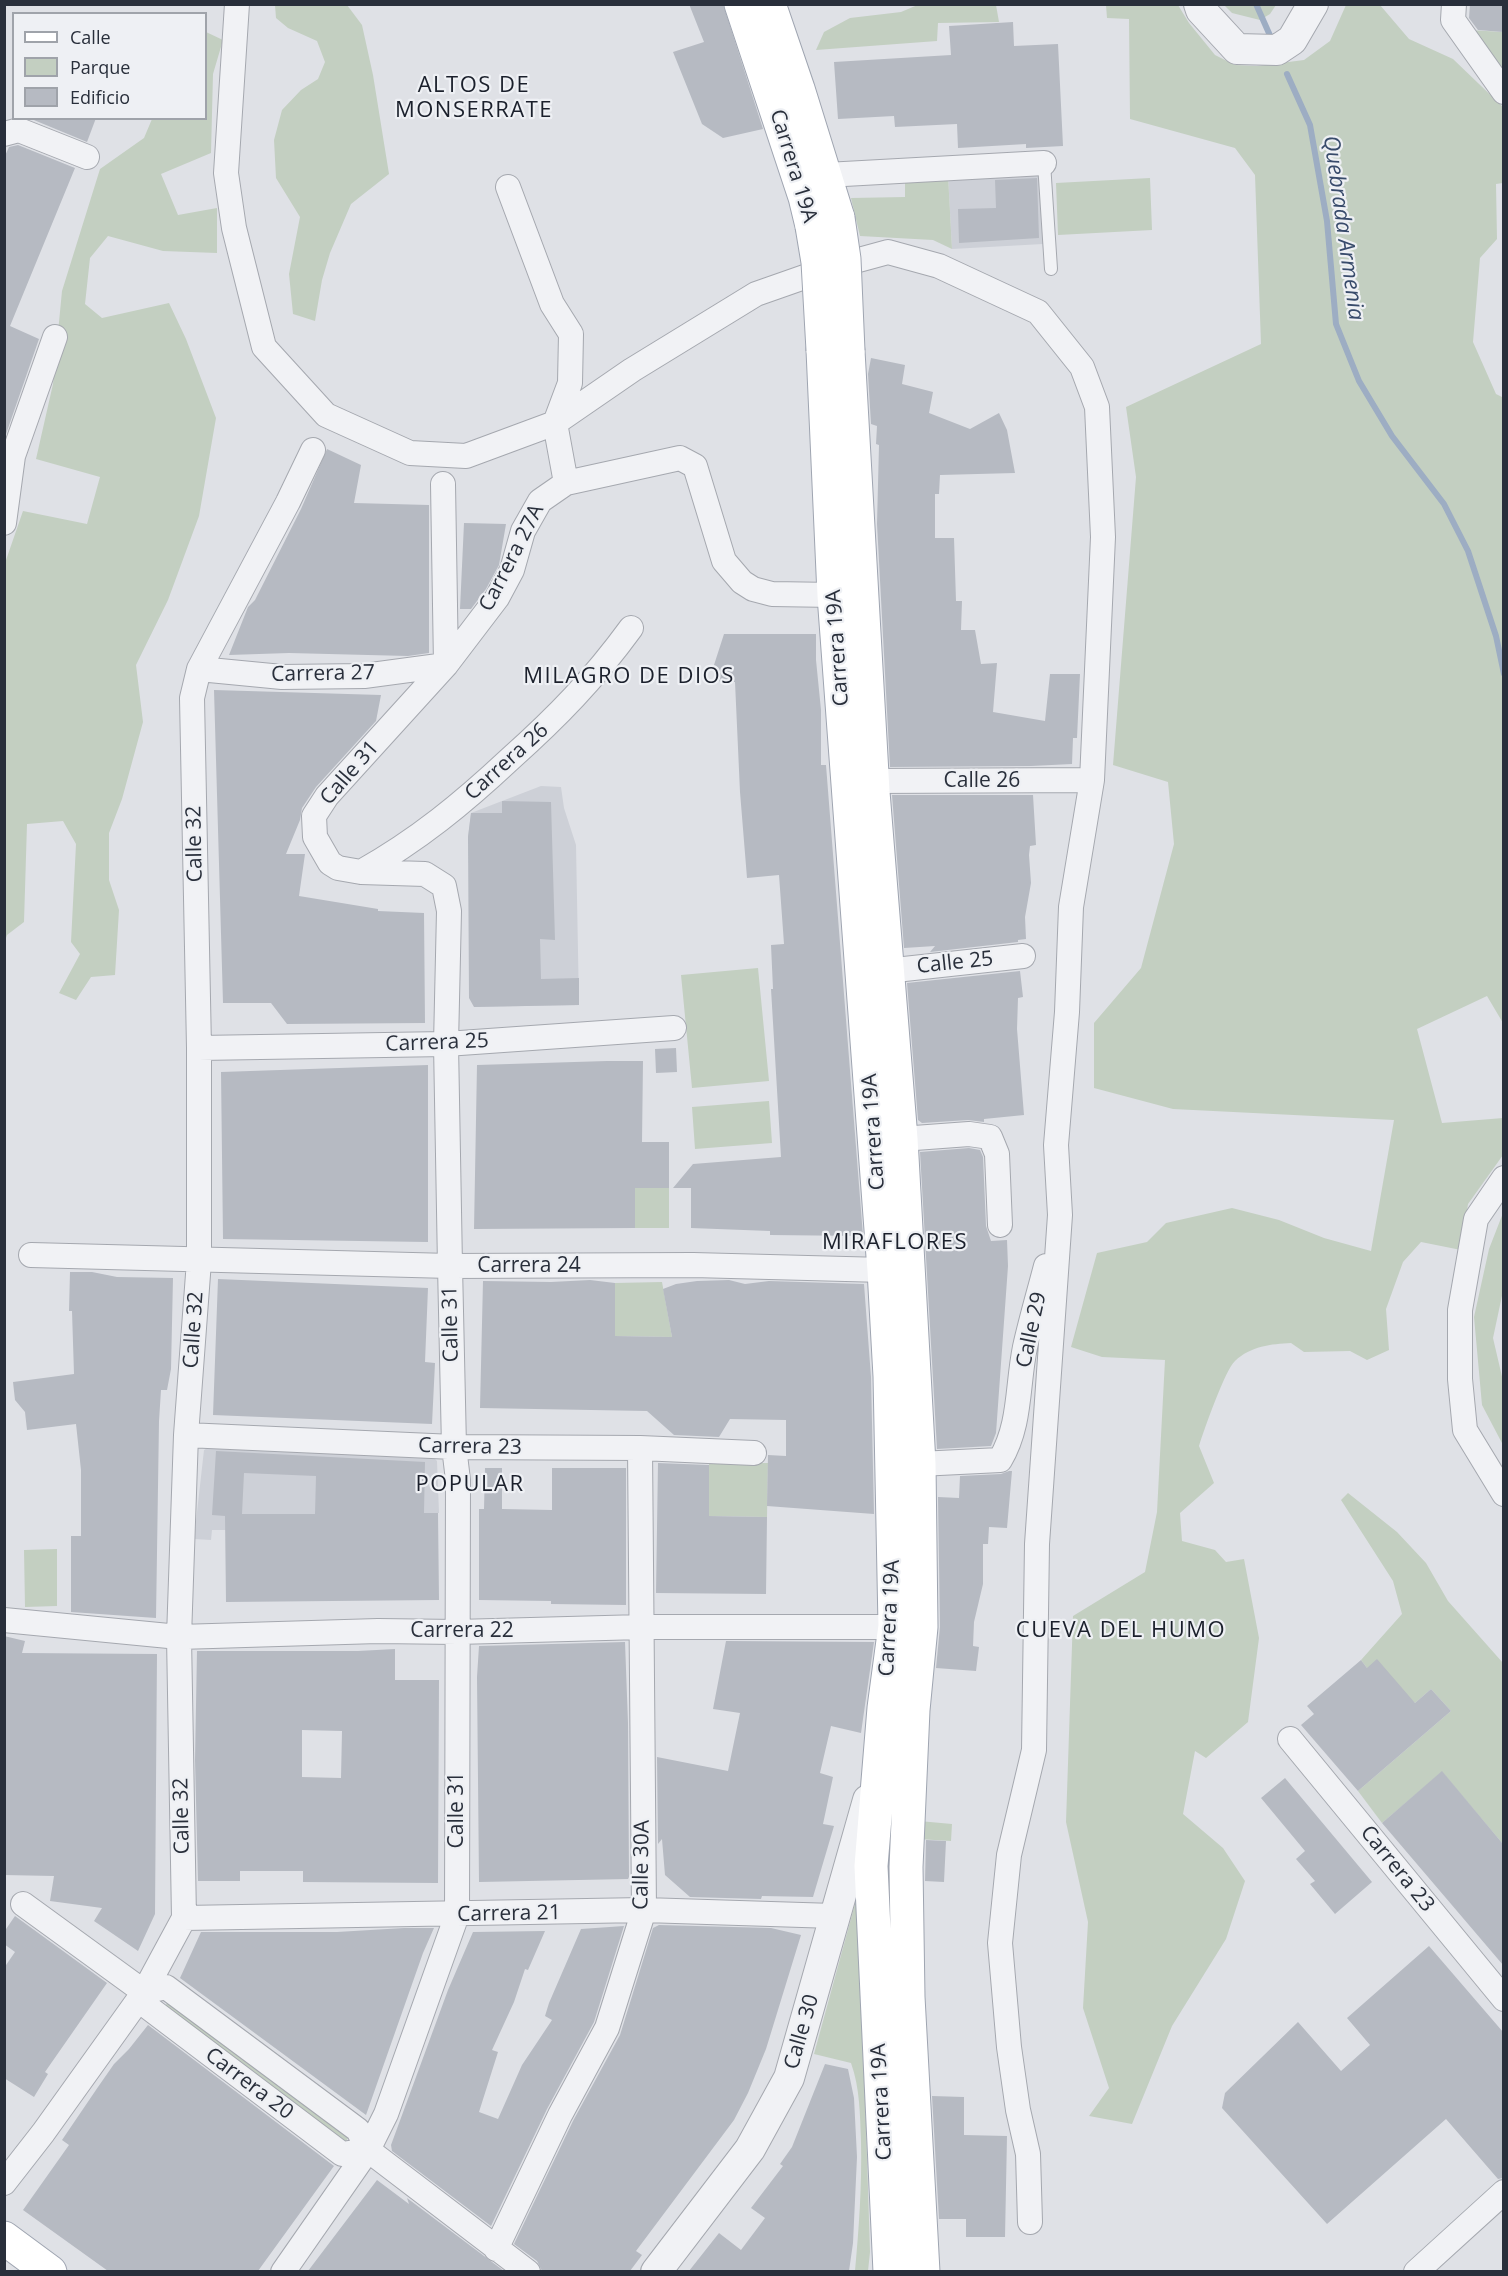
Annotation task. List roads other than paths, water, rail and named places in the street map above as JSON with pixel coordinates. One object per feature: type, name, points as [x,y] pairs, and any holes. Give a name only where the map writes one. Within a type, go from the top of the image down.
[{"type":"main road","name":"Carrera 19A","points":[[741,4],[805,197],[825,222]]},
{"type":"main road","name":"Carrera 19A","points":[[769,4],[826,175],[825,222],[818,262],[836,351],[901,1139],[919,1464],[908,1627],[880,1759],[871,1866],[890,2271]]},
{"type":"main road","name":"Carrera 19A","points":[[836,351],[834,595],[884,1270],[913,1710],[906,1867],[908,1997],[923,2271]]},
{"type":"main road","points":[[4,2238],[50,2271]]},
{"type":"street","points":[[237,4],[226,172],[234,228],[264,347],[326,415],[410,453],[466,456],[555,423],[632,370],[756,294],[833,267],[888,252],[939,266],[1038,312],[1082,367],[1097,407],[1103,537],[1092,780],[1071,908],[1067,1012],[1056,1145],[1060,1215],[1036,1544],[1034,1750],[1009,1855],[1000,1943],[1011,2058],[1018,2110],[1028,2154],[1030,2222]]},
{"type":"street","points":[[1199,4],[1237,50],[1277,50],[1293,40],[1313,4]]},
{"type":"street","points":[[1454,4],[1453,20],[1503,92]]},
{"type":"street","points":[[4,134],[19,130],[87,157]]},
{"type":"street","name":"Carrera 19A","points":[[826,175],[1044,163]]},
{"type":"street","points":[[508,187],[552,304],[572,334],[570,383],[555,423],[566,483]]},
{"type":"street","points":[[4,523],[13,456],[14,417],[55,337]]},
{"type":"street","name":"Calle 32","points":[[4,2183],[44,2133],[144,1992],[184,1918],[179,1637],[186,1435],[199,1261],[199,1048],[192,698],[199,669],[288,502],[313,450]]},
{"type":"street","name":"Carrera 27A","points":[[446,665],[497,598],[512,570],[523,531],[540,501],[566,483],[680,458],[695,466],[724,561],[741,582],[753,589],[772,594],[834,595]]},
{"type":"street","points":[[442,484],[446,665]]},
{"type":"street","name":"Carrera 26","points":[[361,872],[430,829],[462,804],[553,721],[607,661],[632,628]]},
{"type":"street","name":"Carrera 27","points":[[199,669],[282,677],[364,676],[446,665]]},
{"type":"street","name":"Calle 31","points":[[283,2271],[368,2150],[386,2114],[457,1915],[458,1480],[454,1448],[446,1044],[449,911],[444,886],[425,874],[361,872],[338,868],[330,863],[315,837],[314,816],[327,796],[446,665]]},
{"type":"street","name":"Calle 26","points":[[872,781],[1092,780]]},
{"type":"street","name":"Calle 25","points":[[886,970],[1023,956]]},
{"type":"street","name":"Carrera 25","points":[[199,1048],[446,1044],[674,1028]]},
{"type":"street","points":[[901,1139],[969,1134],[990,1137],[997,1154],[1000,1225]]},
{"type":"street","points":[[1503,1178],[1476,1219],[1460,1310],[1460,1379],[1465,1431],[1503,1494]]},
{"type":"street","name":"Calle 29","points":[[919,1464],[1000,1460],[1008,1447],[1015,1424],[1025,1349],[1060,1215]]},
{"type":"street","name":"Carrera 24","points":[[31,1255],[450,1266],[693,1265],[884,1270]]},
{"type":"street","name":"Carrera 23","points":[[186,1435],[454,1448],[640,1448],[754,1453]]},
{"type":"street","name":"Calle 30A","points":[[496,2249],[560,2115],[607,2028],[644,1910],[640,1448]]},
{"type":"street","name":"Carrera 22","points":[[4,1620],[179,1637],[642,1627],[908,1627]]},
{"type":"street","name":"Carrera 23","points":[[1290,1739],[1503,1999]]},
{"type":"street","name":"Calle 30","points":[[656,2271],[750,2149],[789,2078],[880,1759]]},
{"type":"street","points":[[23,1904],[144,1992]]},
{"type":"street","name":"Carrera 21","points":[[184,1918],[644,1910],[834,1916]]},
{"type":"street","name":"Carrera 20","points":[[144,1992],[166,1987],[358,2130],[368,2150],[528,2271]]},
{"type":"street","points":[[1416,2271],[1503,2192]]},
{"type":"lane","points":[[1044,163],[1052,269]]},
{"type":"waterway","name":"Quebrada Armenia","points":[[1256,4],[1272,40]]},
{"type":"waterway","name":"Quebrada Armenia","points":[[1287,74],[1310,125],[1327,221],[1336,324],[1359,381],[1392,436],[1444,504],[1468,551],[1496,636],[1504,674]]},
{"type":"district","name":"ALTOS DE MONSERRATE","points":[[474,98]]},
{"type":"district","name":"MILAGRO DE DIOS","points":[[629,677]]},
{"type":"district","name":"MIRAFLORES","points":[[895,1243]]},
{"type":"district","name":"POPULAR","points":[[470,1485]]},
{"type":"district","name":"CUEVA DEL HUMO","points":[[1121,1631]]}]
